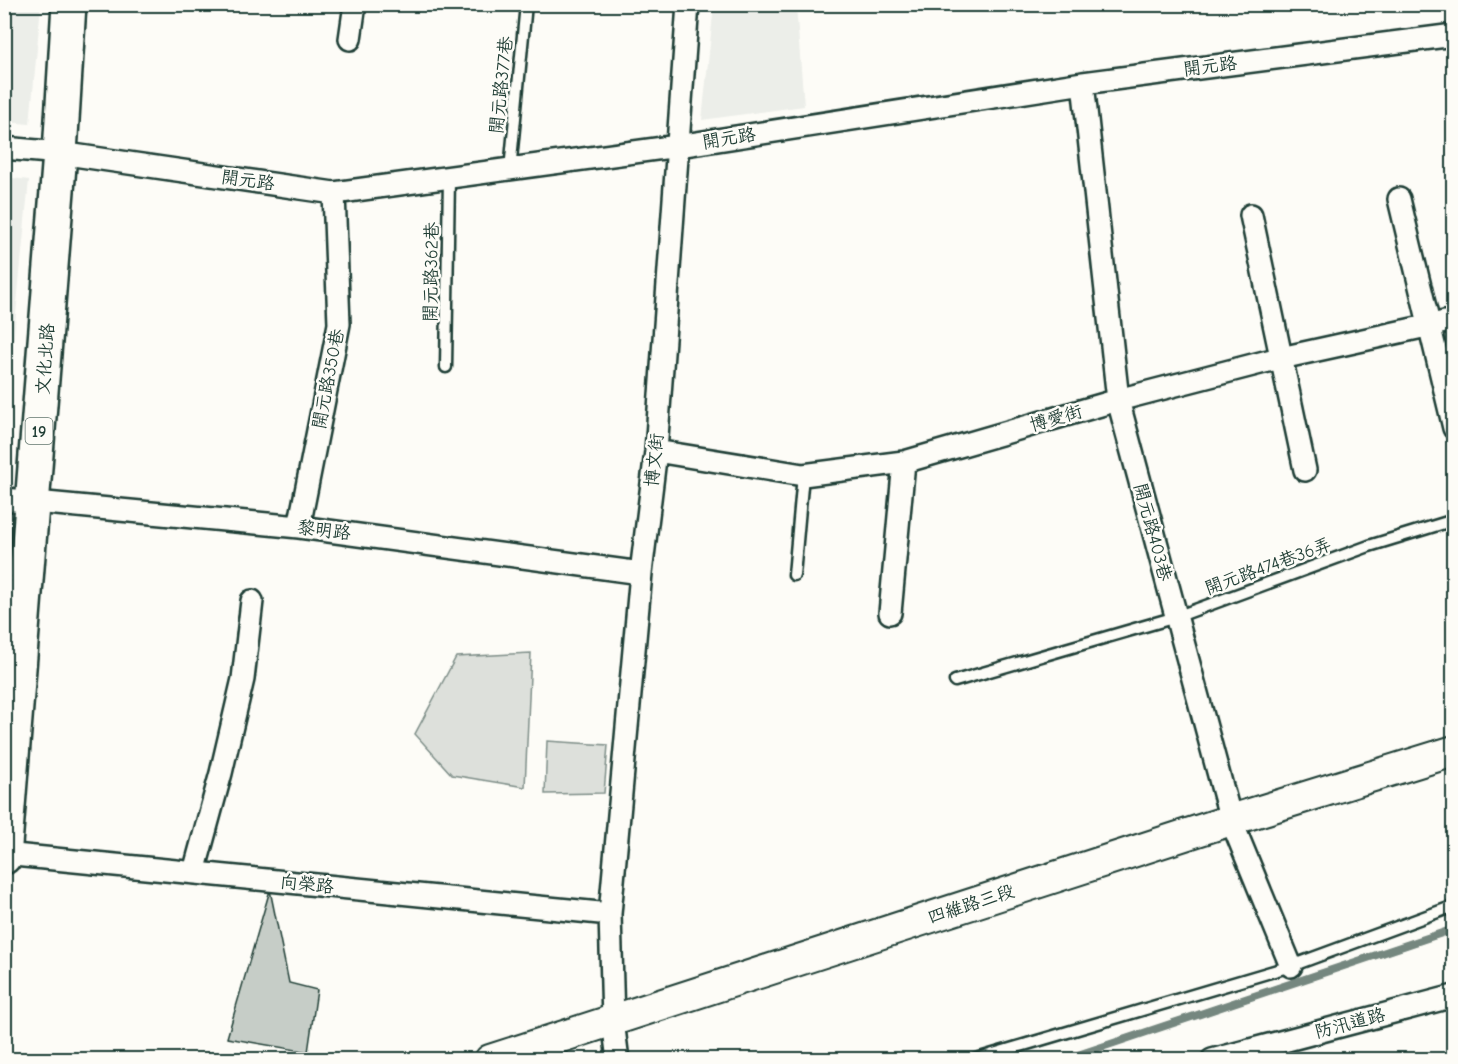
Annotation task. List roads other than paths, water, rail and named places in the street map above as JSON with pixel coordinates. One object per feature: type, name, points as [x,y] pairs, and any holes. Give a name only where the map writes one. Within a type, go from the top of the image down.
[{"type":"main road","name":"文化北路","points":[[5,855],[19,501],[60,153],[69,4]]},
{"type":"street","points":[[350,39],[355,4]]},
{"type":"street","name":"博文街","points":[[618,1059],[613,1020],[610,914],[641,573],[656,451],[688,4]]},
{"type":"street","name":"開元路","points":[[4,148],[60,153],[334,193],[678,146],[1083,82],[1454,35]]},
{"type":"street","name":"開元路403巷","points":[[1083,82],[1118,400],[1231,820],[1291,966]]},
{"type":"street","name":"開元路350巷","points":[[299,527],[339,324],[334,193]]},
{"type":"street","points":[[1399,199],[1454,428]]},
{"type":"street","points":[[1251,215],[1305,471]]},
{"type":"street","name":"博愛街","points":[[656,451],[803,475],[904,462],[1118,400],[1281,358],[1454,320]]},
{"type":"street","points":[[890,613],[904,462]]},
{"type":"street","name":"黎明路","points":[[19,501],[299,527],[641,573]]},
{"type":"street","points":[[194,872],[221,773],[243,679],[252,601]]},
{"type":"street","name":"四維路三段","points":[[490,1059],[1231,820],[1454,751]]},
{"type":"street","name":"向榮路","points":[[5,855],[610,914]]},
{"type":"street","name":"防汛道路","points":[[1212,1059],[1454,996]]},
{"type":"lane","name":"開元路377巷","points":[[510,170],[526,4]]},
{"type":"lane","name":"開元路362巷","points":[[446,367],[449,178]]},
{"type":"lane","points":[[794,575],[803,475]]},
{"type":"lane","name":"開元路474巷36弄","points":[[955,681],[1176,617],[1369,546],[1454,520]]},
{"type":"lane","points":[[973,1059],[1291,966],[1454,906]]},
{"type":"waterway","points":[[1063,1060],[1454,929]]}]
